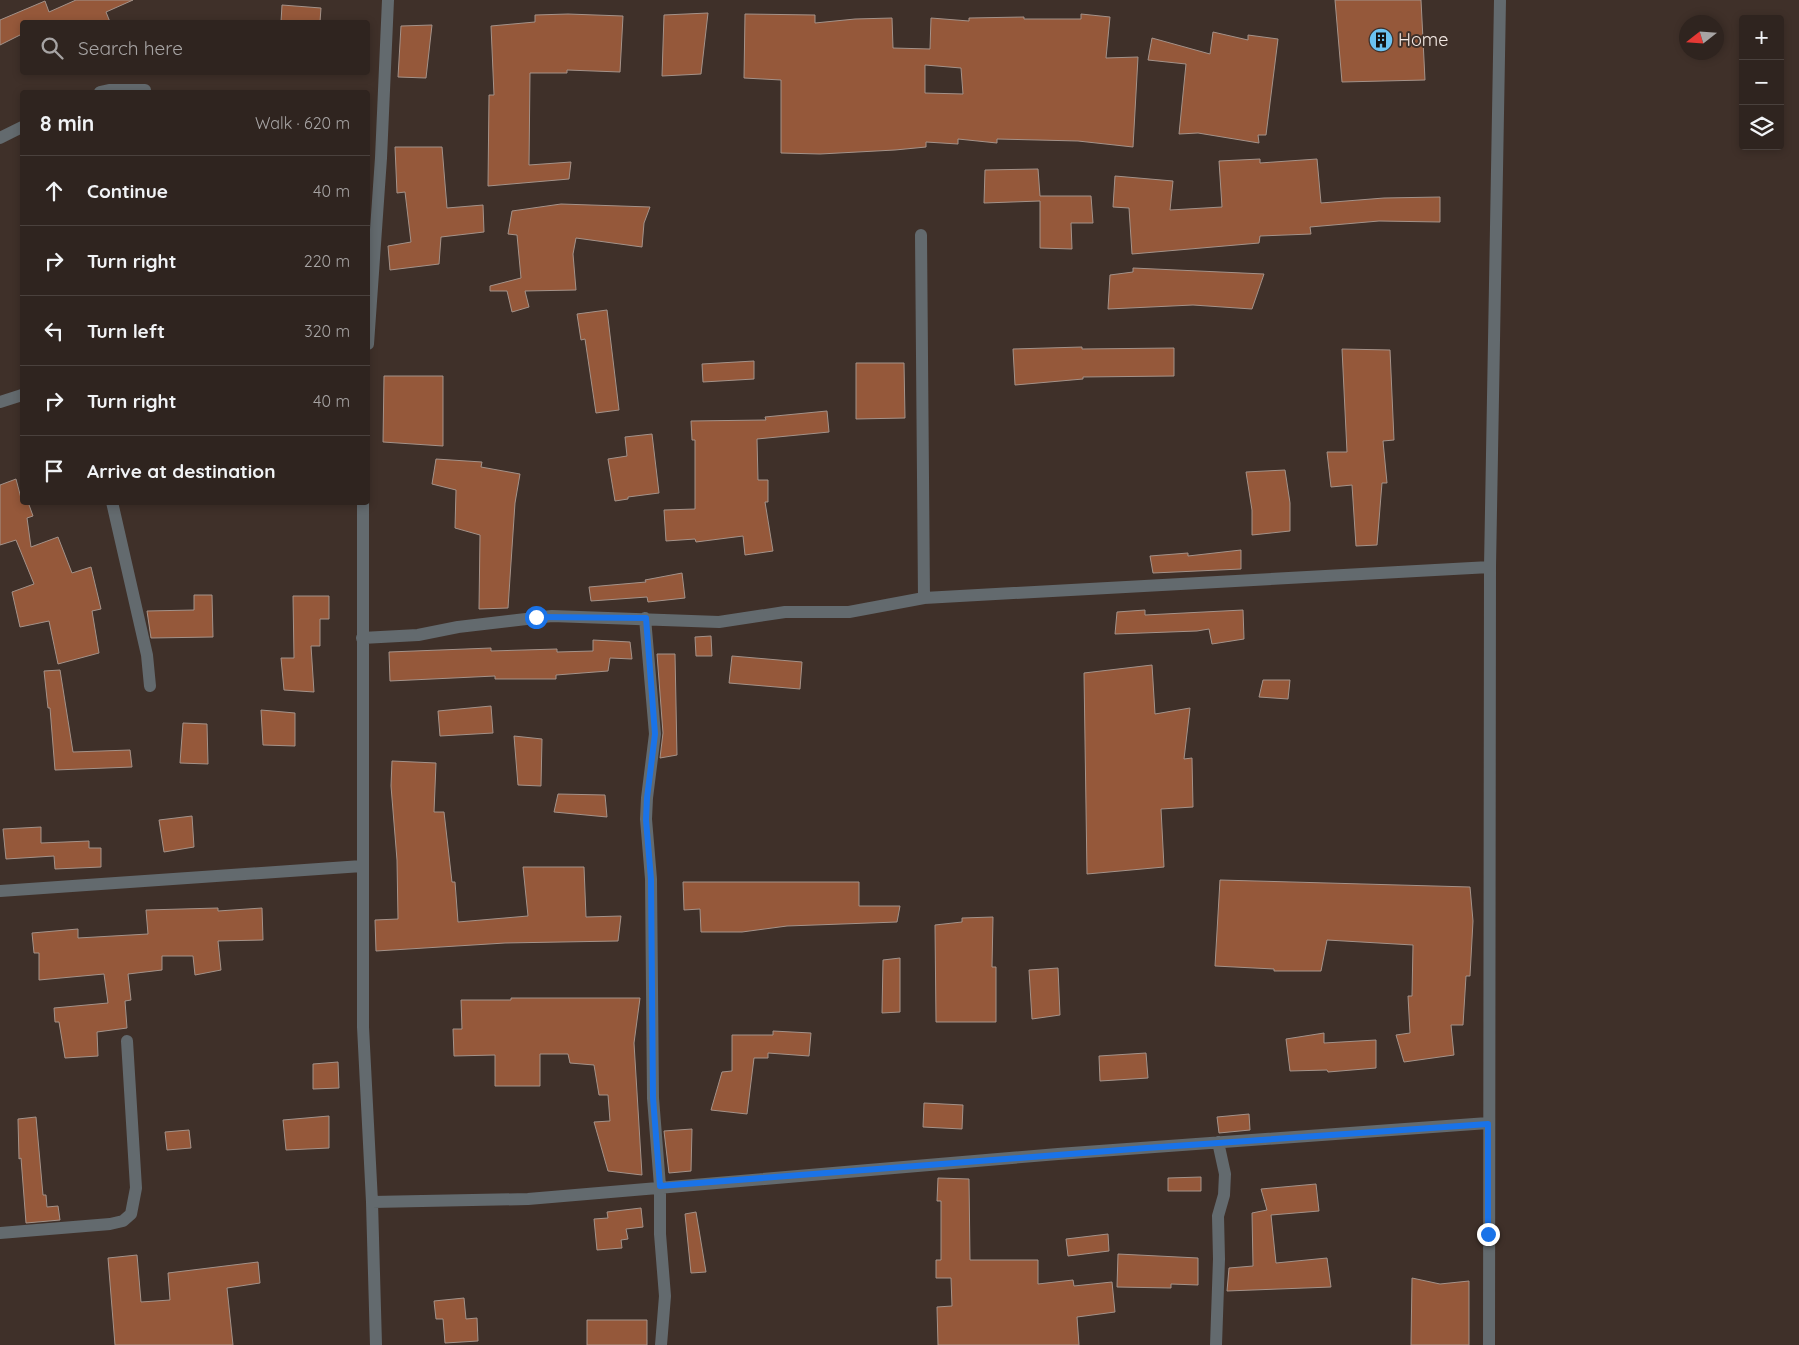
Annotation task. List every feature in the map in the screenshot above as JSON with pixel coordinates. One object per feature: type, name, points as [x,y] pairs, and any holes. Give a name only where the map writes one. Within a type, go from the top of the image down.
[{"type":"street","points":[[370,315],[381,158],[388,0]]},
{"type":"street","points":[[1489,1345],[1490,567],[1500,0]]},
{"type":"street","points":[[109,90],[145,90]]},
{"type":"street","points":[[0,138],[20,128]]},
{"type":"street","points":[[921,235],[924,598]]},
{"type":"street","points":[[0,402],[20,396]]},
{"type":"street","points":[[113,505],[147,655],[150,686]]},
{"type":"street","points":[[363,505],[363,1026],[372,1202],[376,1345]]},
{"type":"street","points":[[362,638],[418,635],[458,627],[552,616],[719,622],[785,612],[849,612],[924,598],[1490,567]]},
{"type":"street","points":[[646,618],[655,734],[646,820],[651,879],[653,1098],[660,1186],[660,1234],[665,1296],[661,1345]]},
{"type":"street","points":[[0,891],[362,866]]},
{"type":"street","points":[[0,1232],[110,1224],[123,1221],[131,1214],[136,1188],[127,1041]]},
{"type":"street","points":[[372,1202],[528,1199],[660,1186],[1218,1142],[1488,1124]]},
{"type":"street","points":[[1216,1345],[1219,1259],[1218,1216],[1224,1195],[1225,1174],[1218,1142]]},
{"type":"building","points":[[76,0],[133,0],[106,12],[109,20],[20,20],[20,35],[0,45],[0,20],[45,1],[49,12]]},
{"type":"building","name":"Home","points":[[1335,0],[1421,0],[1425,80],[1342,82]]},
{"type":"building","points":[[282,5],[321,8],[320,20],[281,20]]},
{"type":"building","points":[[708,13],[701,74],[662,76],[664,15]]},
{"type":"building","points":[[745,14],[815,15],[815,23],[892,18],[893,48],[930,49],[931,18],[969,21],[969,18],[1024,17],[1024,19],[1081,19],[1081,14],[1110,17],[1106,58],[1138,57],[1133,147],[1078,141],[997,139],[997,143],[958,139],[958,144],[926,142],[926,147],[895,150],[820,154],[781,153],[781,80],[744,78]],"holes":[[[925,65],[961,68],[963,94],[925,93]]]},
{"type":"building","points":[[535,15],[623,16],[620,72],[567,70],[567,73],[530,73],[529,165],[571,162],[569,179],[488,186],[489,95],[494,95],[491,26],[535,22]]},
{"type":"building","points":[[432,25],[426,78],[398,77],[401,26]]},
{"type":"building","points":[[1213,32],[1248,40],[1248,35],[1278,39],[1266,135],[1258,135],[1259,143],[1198,133],[1179,134],[1186,64],[1148,60],[1152,38],[1210,54]]},
{"type":"building","points":[[395,147],[442,147],[447,208],[483,205],[484,232],[441,237],[439,264],[390,270],[388,246],[411,242],[405,192],[397,193]]},
{"type":"building","points":[[1260,159],[1260,163],[1317,159],[1321,203],[1384,198],[1440,197],[1440,222],[1379,221],[1310,227],[1311,234],[1260,236],[1259,243],[1132,254],[1129,208],[1113,207],[1115,176],[1173,181],[1170,210],[1222,207],[1219,161]]},
{"type":"building","points":[[1038,169],[1040,196],[1091,196],[1093,223],[1071,223],[1072,249],[1040,248],[1040,201],[984,203],[985,170]]},
{"type":"building","points":[[561,204],[650,207],[644,223],[642,247],[576,238],[573,254],[576,290],[525,291],[529,307],[512,312],[507,291],[490,291],[490,286],[521,278],[517,235],[508,234],[512,211]]},
{"type":"building","points":[[1133,268],[1264,274],[1252,309],[1193,305],[1108,309],[1110,275],[1133,272]]},
{"type":"building","points":[[607,310],[619,410],[596,413],[585,339],[581,340],[577,314]]},
{"type":"building","points":[[1082,347],[1082,349],[1174,348],[1174,376],[1083,377],[1083,379],[1015,385],[1013,349]]},
{"type":"building","points":[[1342,349],[1390,350],[1394,440],[1383,441],[1387,483],[1382,483],[1377,545],[1356,546],[1352,485],[1331,487],[1327,452],[1347,452]]},
{"type":"building","points":[[754,361],[754,379],[703,382],[702,364]]},
{"type":"building","points":[[856,363],[904,363],[905,418],[856,419]]},
{"type":"building","points":[[384,376],[443,376],[443,446],[383,442]]},
{"type":"building","points":[[827,411],[829,432],[757,439],[758,480],[768,480],[768,502],[765,502],[773,551],[745,555],[743,536],[696,542],[695,539],[666,541],[664,510],[695,509],[695,440],[692,440],[691,421],[766,420],[765,417]]},
{"type":"building","points":[[652,434],[659,493],[628,497],[628,499],[615,501],[608,459],[627,456],[625,437]]},
{"type":"building","points":[[436,459],[482,462],[481,467],[520,474],[515,503],[508,608],[479,609],[480,535],[455,528],[456,490],[432,484]]},
{"type":"building","points":[[1285,470],[1290,503],[1290,531],[1252,535],[1252,510],[1246,472]]},
{"type":"building","points":[[16,479],[20,494],[20,505],[29,505],[33,516],[27,518],[31,547],[58,537],[72,573],[91,567],[101,609],[92,611],[99,653],[58,664],[49,621],[20,627],[12,592],[34,584],[16,540],[0,545],[0,485]]},
{"type":"building","points":[[1241,550],[1241,569],[1153,573],[1150,556],[1188,553],[1188,556]]},
{"type":"building","points":[[682,573],[685,598],[648,602],[647,597],[591,601],[589,587],[646,582],[645,580]]},
{"type":"building","points":[[194,595],[212,595],[213,637],[151,638],[147,611],[194,610]]},
{"type":"building","points":[[293,596],[329,596],[329,619],[320,619],[320,646],[311,646],[314,692],[284,690],[281,658],[294,658]]},
{"type":"building","points":[[1145,610],[1145,615],[1243,610],[1244,639],[1212,644],[1209,629],[1115,634],[1117,612]]},
{"type":"building","points":[[711,636],[712,656],[696,656],[695,637]]},
{"type":"building","points":[[593,640],[630,642],[632,659],[610,658],[608,671],[556,675],[556,679],[495,679],[495,676],[390,681],[389,652],[491,648],[491,651],[557,649],[557,652],[593,651]]},
{"type":"building","points":[[657,654],[675,654],[677,755],[660,758],[663,733]]},
{"type":"building","points":[[732,656],[802,662],[800,689],[729,683]]},
{"type":"building","points":[[1152,665],[1155,714],[1190,708],[1184,759],[1192,758],[1193,807],[1161,809],[1164,867],[1087,874],[1084,673]]},
{"type":"building","points":[[60,670],[73,752],[130,750],[132,767],[55,770],[50,708],[48,708],[44,671]]},
{"type":"building","points":[[1263,680],[1290,680],[1288,699],[1259,697]]},
{"type":"building","points":[[491,706],[493,733],[440,736],[438,711]]},
{"type":"building","points":[[261,710],[295,713],[295,746],[263,745]]},
{"type":"building","points":[[183,723],[207,724],[208,764],[180,763]]},
{"type":"building","points":[[514,736],[542,739],[541,786],[518,785]]},
{"type":"building","points":[[392,761],[436,763],[434,812],[444,812],[452,882],[455,882],[458,922],[528,916],[523,867],[584,867],[586,917],[621,916],[618,941],[505,943],[376,951],[375,920],[398,919],[397,860],[391,786]]},
{"type":"building","points":[[558,794],[605,795],[607,817],[554,812]]},
{"type":"building","points":[[192,816],[194,847],[164,852],[159,820]]},
{"type":"building","points":[[41,827],[41,843],[89,841],[89,848],[101,848],[101,867],[55,869],[54,856],[6,859],[3,829]]},
{"type":"building","points":[[1220,880],[1470,887],[1473,921],[1470,976],[1466,976],[1463,1025],[1451,1025],[1454,1055],[1404,1062],[1396,1035],[1410,1033],[1408,996],[1412,996],[1413,945],[1327,940],[1321,971],[1274,971],[1274,969],[1215,966]]},
{"type":"building","points":[[683,882],[859,882],[859,906],[900,906],[897,922],[787,926],[742,932],[701,932],[700,909],[684,910]]},
{"type":"building","points":[[218,908],[218,911],[262,908],[263,940],[218,941],[221,970],[195,975],[193,956],[162,956],[162,970],[128,974],[131,1000],[125,1001],[127,1028],[97,1032],[98,1056],[65,1058],[59,1022],[55,1022],[54,1008],[108,1003],[104,974],[39,980],[39,953],[34,953],[32,933],[78,929],[78,938],[148,934],[146,910]]},
{"type":"building","points":[[993,917],[992,967],[996,967],[996,1022],[936,1022],[935,925],[962,922],[962,918]]},
{"type":"building","points":[[900,958],[900,1012],[882,1013],[883,960]]},
{"type":"building","points":[[1058,968],[1060,1015],[1032,1019],[1029,970]]},
{"type":"building","points":[[511,998],[640,998],[634,1043],[642,1175],[608,1171],[594,1122],[610,1121],[608,1095],[599,1095],[594,1065],[570,1063],[568,1054],[540,1054],[540,1086],[495,1086],[495,1055],[454,1056],[453,1029],[462,1029],[461,1000],[511,1000]]},
{"type":"building","points":[[773,1031],[811,1033],[809,1056],[768,1053],[768,1058],[754,1058],[747,1114],[711,1110],[722,1072],[732,1071],[732,1035],[773,1035]]},
{"type":"building","points":[[1324,1033],[1324,1043],[1376,1040],[1376,1068],[1328,1072],[1327,1070],[1290,1071],[1286,1039]]},
{"type":"building","points":[[1146,1053],[1148,1078],[1100,1081],[1099,1056]]},
{"type":"building","points":[[338,1062],[339,1088],[313,1089],[313,1064]]},
{"type":"building","points":[[924,1103],[963,1105],[962,1129],[923,1127]]},
{"type":"building","points":[[1249,1114],[1250,1130],[1219,1133],[1217,1117]]},
{"type":"building","points":[[329,1116],[329,1148],[286,1150],[283,1120]]},
{"type":"building","points":[[36,1117],[43,1195],[46,1195],[47,1207],[58,1206],[60,1220],[26,1223],[21,1158],[19,1159],[18,1119]]},
{"type":"building","points":[[692,1129],[691,1171],[669,1173],[664,1131]]},
{"type":"building","points":[[189,1130],[191,1148],[167,1150],[165,1132]]},
{"type":"building","points":[[1201,1177],[1201,1191],[1168,1191],[1168,1178]]},
{"type":"building","points":[[938,1178],[969,1179],[970,1260],[1038,1260],[1038,1284],[1073,1280],[1074,1286],[1112,1282],[1115,1312],[1077,1317],[1079,1345],[938,1345],[937,1307],[952,1306],[951,1278],[936,1278],[936,1260],[941,1260],[941,1201],[937,1201]]},
{"type":"building","points":[[1316,1184],[1319,1211],[1271,1215],[1276,1263],[1327,1258],[1331,1287],[1227,1291],[1229,1268],[1253,1266],[1252,1213],[1267,1210],[1261,1189]]},
{"type":"building","points":[[641,1208],[643,1227],[626,1229],[628,1239],[621,1240],[622,1248],[597,1250],[594,1219],[608,1218],[607,1212]]},
{"type":"building","points":[[696,1212],[706,1272],[691,1273],[685,1214]]},
{"type":"building","points":[[1108,1234],[1109,1251],[1068,1256],[1066,1239]]},
{"type":"building","points":[[1118,1254],[1198,1258],[1198,1285],[1171,1284],[1171,1288],[1117,1287]]},
{"type":"building","points":[[137,1255],[141,1302],[170,1300],[168,1273],[258,1262],[260,1283],[227,1288],[233,1345],[115,1345],[108,1258]]},
{"type":"building","points":[[1412,1278],[1440,1284],[1469,1281],[1469,1345],[1411,1345]]},
{"type":"building","points":[[464,1298],[466,1319],[477,1318],[478,1341],[445,1343],[443,1319],[436,1319],[434,1301]]},
{"type":"building","points":[[587,1320],[647,1320],[647,1345],[587,1345]]},
{"type":"place","name":"Home","points":[[1381,40]]},
{"type":"route","points":[[536,617],[646,618],[655,734],[646,820],[651,879],[653,1098],[660,1186],[1058,1154],[1488,1124],[1488,1234]]}]
